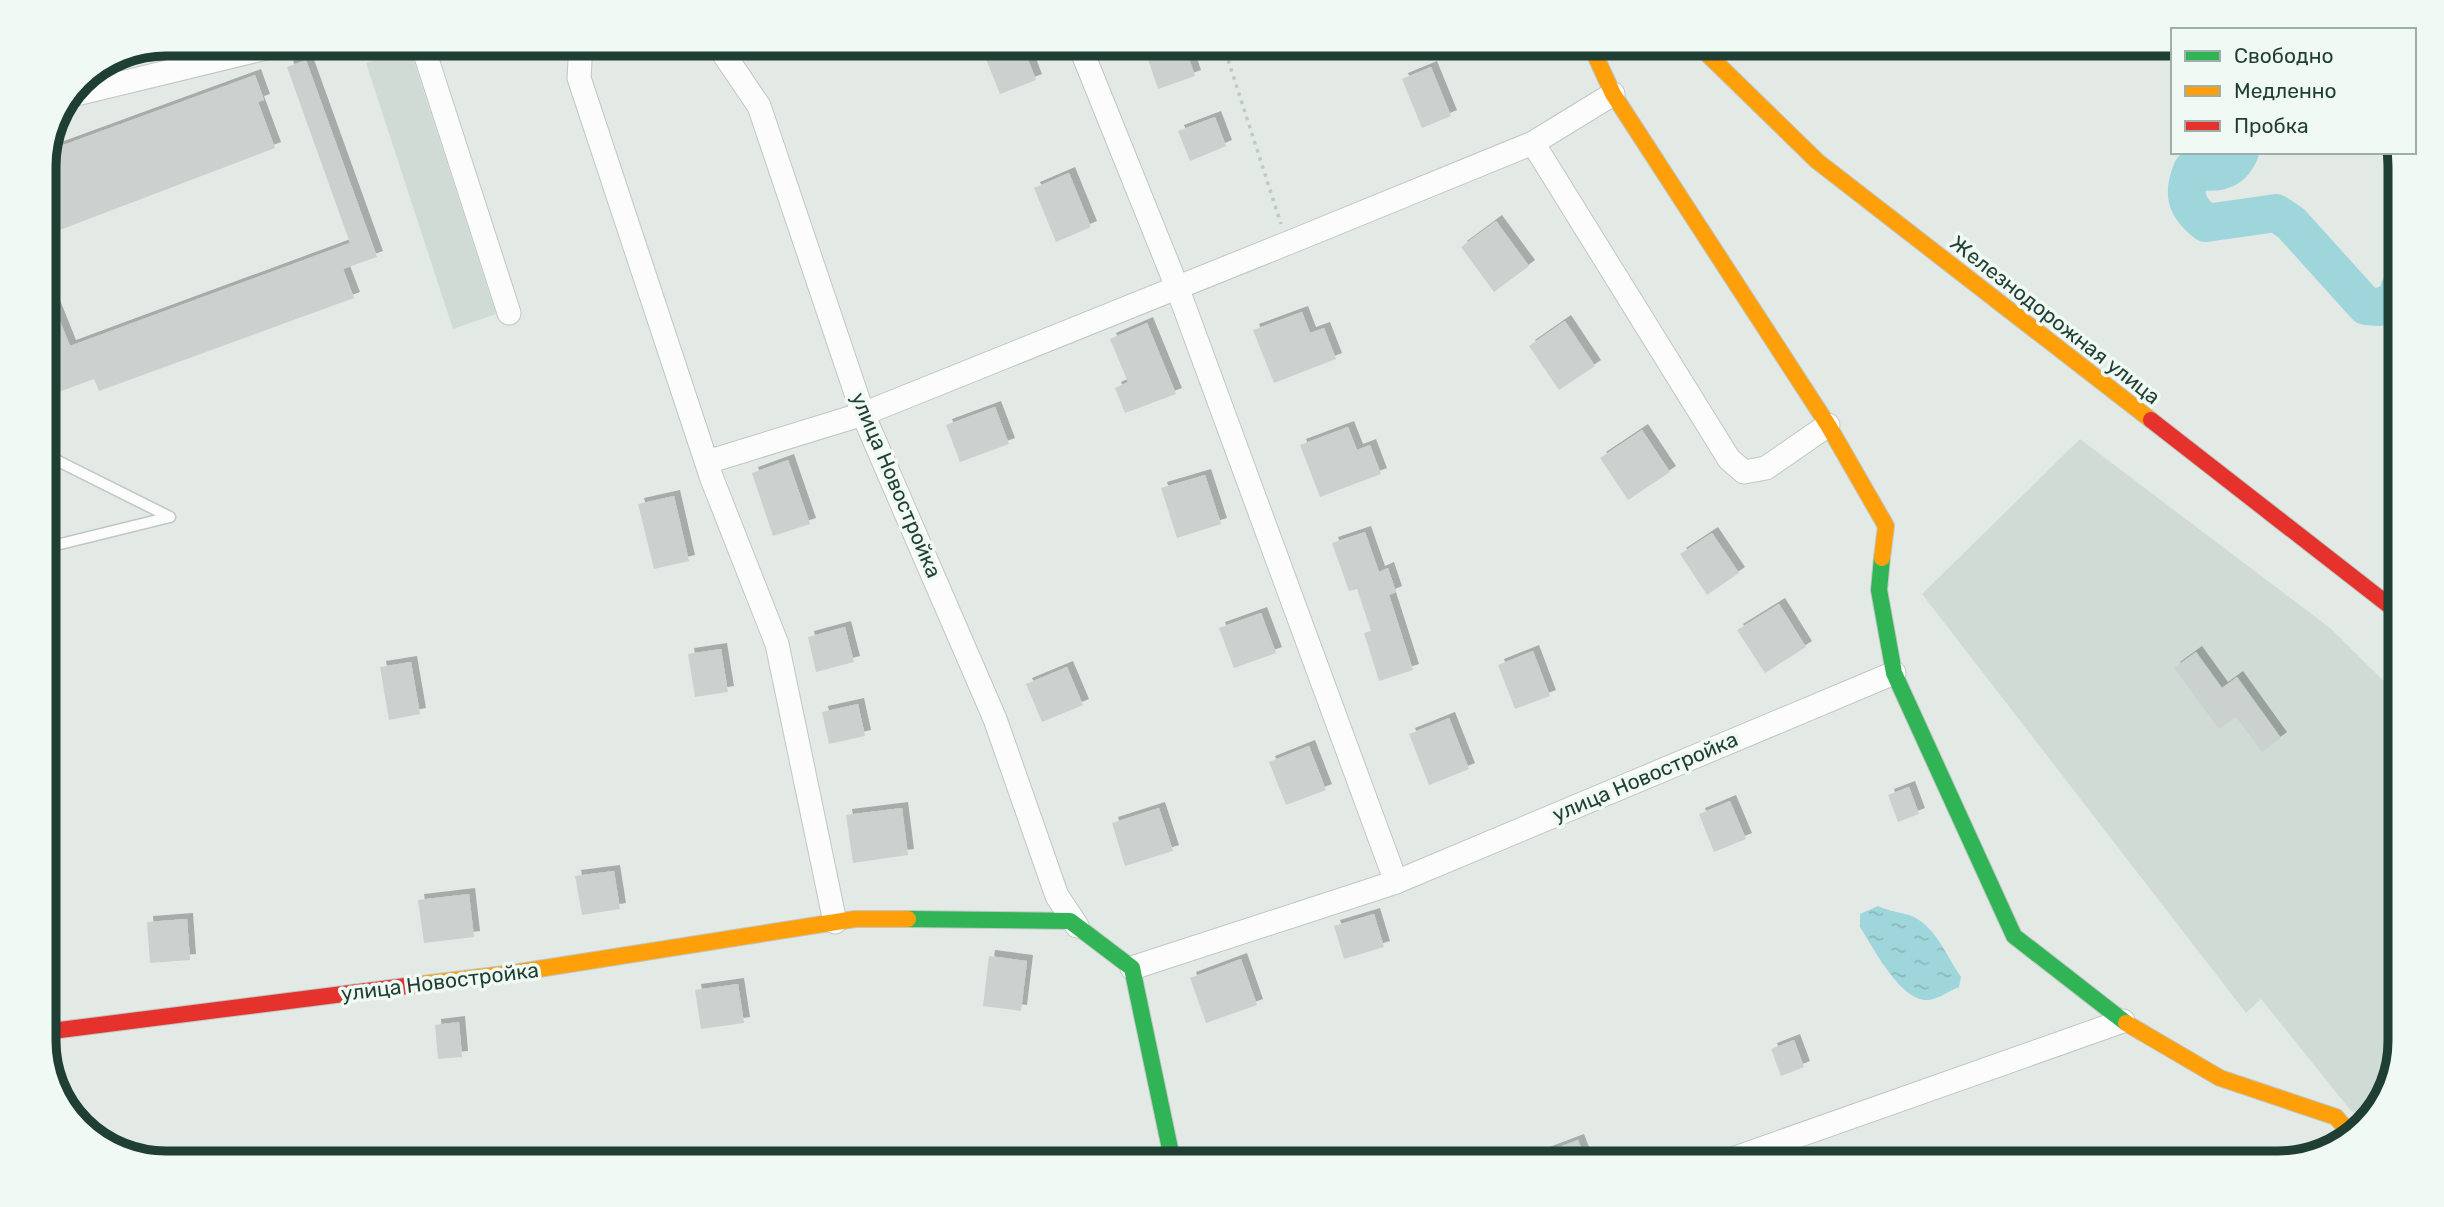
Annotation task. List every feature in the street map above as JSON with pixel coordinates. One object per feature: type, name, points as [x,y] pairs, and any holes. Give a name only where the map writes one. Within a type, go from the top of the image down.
[{"type":"street","points":[[85,92],[229,56]]},
{"type":"street","points":[[426,56],[509,313]]},
{"type":"street","points":[[580,56],[579,78],[707,462],[777,644],[835,922]]},
{"type":"street","name":"улица Новостройка","points":[[725,56],[759,106],[863,414],[995,719],[1057,897],[1077,926]]},
{"type":"street","points":[[1084,56],[1177,287],[1396,881]]},
{"type":"street","points":[[1596,56],[1613,94],[1828,425],[1885,526],[1879,590],[1894,673],[2014,936],[2123,1021],[2220,1078],[2336,1118],[2345,1128]]},
{"type":"street","name":"Железнодорожная улица","points":[[1709,56],[1816,161],[2388,605]]},
{"type":"street","points":[[707,462],[863,414],[1288,243],[1533,143],[1613,94]]},
{"type":"street","points":[[1533,143],[1729,459],[1744,472],[1766,468],[1828,425]]},
{"type":"street","name":"улица Новостройка","points":[[56,1030],[513,973],[855,919],[1070,921],[1132,968],[1396,881],[1894,673]]},
{"type":"street","points":[[1132,968],[1170,1151]]},
{"type":"street","points":[[1755,1151],[2123,1021]]},
{"type":"lane","points":[[56,460],[170,517],[56,545]]},
{"type":"path","points":[[1227,56],[1288,243]]},
{"type":"shaded area","points":[[388,56],[412,56],[496,314],[453,329],[366,63]]},
{"type":"shaded area","points":[[2080,439],[2330,628],[2388,685],[2388,1042],[2382,1077],[2361,1114],[2351,1111],[2261,999],[2246,1013],[1922,594]]},
{"type":"water","points":[[1878,906],[1909,915],[1926,925],[1961,977],[1959,987],[1929,1000],[1919,999],[1908,993],[1898,983],[1860,927],[1860,914]]},
{"type":"building","points":[[985,56],[1027,56],[1036,80],[1000,94]]},
{"type":"building","points":[[1147,56],[1188,56],[1195,76],[1158,89]]},
{"type":"building","points":[[306,60],[377,257],[343,269],[354,298],[99,391],[94,379],[56,393],[56,311],[70,346],[350,243],[287,67]]},
{"type":"building","points":[[1431,67],[1451,116],[1422,128],[1402,79]]},
{"type":"building","points":[[255,75],[264,100],[258,102],[275,148],[56,231],[58,147]]},
{"type":"building","points":[[1215,117],[1226,146],[1190,161],[1178,131]]},
{"type":"building","points":[[1069,173],[1091,227],[1056,242],[1034,188]]},
{"type":"building","points":[[1496,221],[1529,266],[1494,292],[1461,247]]},
{"type":"building","points":[[1302,312],[1310,333],[1324,328],[1336,359],[1274,383],[1253,330]]},
{"type":"building","points":[[1565,321],[1595,366],[1559,390],[1529,346]]},
{"type":"building","points":[[1147,323],[1176,394],[1125,413],[1115,388],[1128,382],[1110,339]]},
{"type":"building","points":[[995,407],[1009,444],[960,462],[946,425]]},
{"type":"building","points":[[1348,427],[1357,450],[1370,445],[1381,474],[1320,497],[1300,445]]},
{"type":"building","points":[[1642,430],[1670,472],[1628,500],[1600,458]]},
{"type":"building","points":[[788,460],[810,524],[773,536],[752,473]]},
{"type":"building","points":[[1205,475],[1221,524],[1177,538],[1161,488]]},
{"type":"building","points":[[674,496],[689,561],[654,569],[638,504]]},
{"type":"building","points":[[1365,532],[1379,572],[1388,568],[1396,592],[1389,595],[1413,670],[1379,681],[1364,633],[1371,631],[1357,589],[1349,591],[1332,543]]},
{"type":"building","points":[[1712,533],[1739,573],[1707,595],[1680,554]]},
{"type":"building","points":[[1779,604],[1806,647],[1765,673],[1737,630]]},
{"type":"building","points":[[1261,613],[1276,653],[1234,668],[1219,628]]},
{"type":"building","points":[[845,627],[854,662],[816,672],[808,637]]},
{"type":"building","points":[[721,649],[728,692],[695,697],[688,654]]},
{"type":"building","points":[[1533,651],[1550,696],[1515,709],[1498,665]]},
{"type":"building","points":[[2196,652],[2222,688],[2237,677],[2281,738],[2262,752],[2236,717],[2219,729],[2174,668]]},
{"type":"building","points":[[411,662],[420,714],[389,720],[380,667]]},
{"type":"building","points":[[1067,667],[1083,705],[1042,722],[1026,684]]},
{"type":"building","points":[[858,704],[865,736],[829,744],[822,712]]},
{"type":"building","points":[[1449,718],[1469,769],[1429,785],[1409,734]]},
{"type":"building","points":[[1309,746],[1326,790],[1286,805],[1269,762]]},
{"type":"building","points":[[1909,787],[1919,814],[1898,822],[1888,795]]},
{"type":"building","points":[[1730,801],[1746,839],[1714,852],[1699,814]]},
{"type":"building","points":[[902,808],[908,855],[853,863],[846,815]]},
{"type":"building","points":[[1159,808],[1173,851],[1125,866],[1112,823]]},
{"type":"building","points":[[614,871],[620,909],[582,915],[575,876]]},
{"type":"building","points":[[469,894],[474,937],[424,943],[418,900]]},
{"type":"building","points":[[1374,914],[1384,947],[1344,959],[1334,926]]},
{"type":"building","points":[[187,919],[190,960],[150,963],[147,922]]},
{"type":"building","points":[[989,956],[1027,961],[1021,1011],[983,1006]]},
{"type":"building","points":[[1241,959],[1257,1005],[1206,1023],[1190,978]]},
{"type":"building","points":[[738,984],[744,1023],[701,1029],[695,990]]},
{"type":"building","points":[[459,1022],[462,1057],[438,1059],[435,1025]]},
{"type":"building","points":[[1794,1040],[1804,1067],[1781,1076],[1771,1049]]},
{"type":"building","points":[[1578,1140],[1582,1151],[1549,1151]]},
{"type":"waterway","points":[[2239,154],[2226,169],[2214,172],[2192,170],[2187,193],[2194,211],[2206,223],[2276,213],[2291,223],[2366,306],[2379,307],[2388,304]]},
{"type":"traffic: fast","points":[[1882,558],[1879,590],[1894,673],[2014,936],[2126,1023]]},
{"type":"traffic: fast","points":[[908,919],[1070,921],[1132,968],[1170,1151]]},
{"type":"traffic: slow","points":[[1596,56],[1613,94],[1828,425],[1886,526],[1882,558]]},
{"type":"traffic: slow","points":[[1709,56],[1817,161],[2151,420]]},
{"type":"traffic: slow","points":[[406,986],[513,973],[855,919],[908,919]]},
{"type":"traffic: slow","points":[[2126,1023],[2220,1078],[2336,1117],[2345,1128]]},
{"type":"traffic: jam","points":[[2151,420],[2388,605]]},
{"type":"traffic: jam","points":[[56,1030],[406,986]]}]
